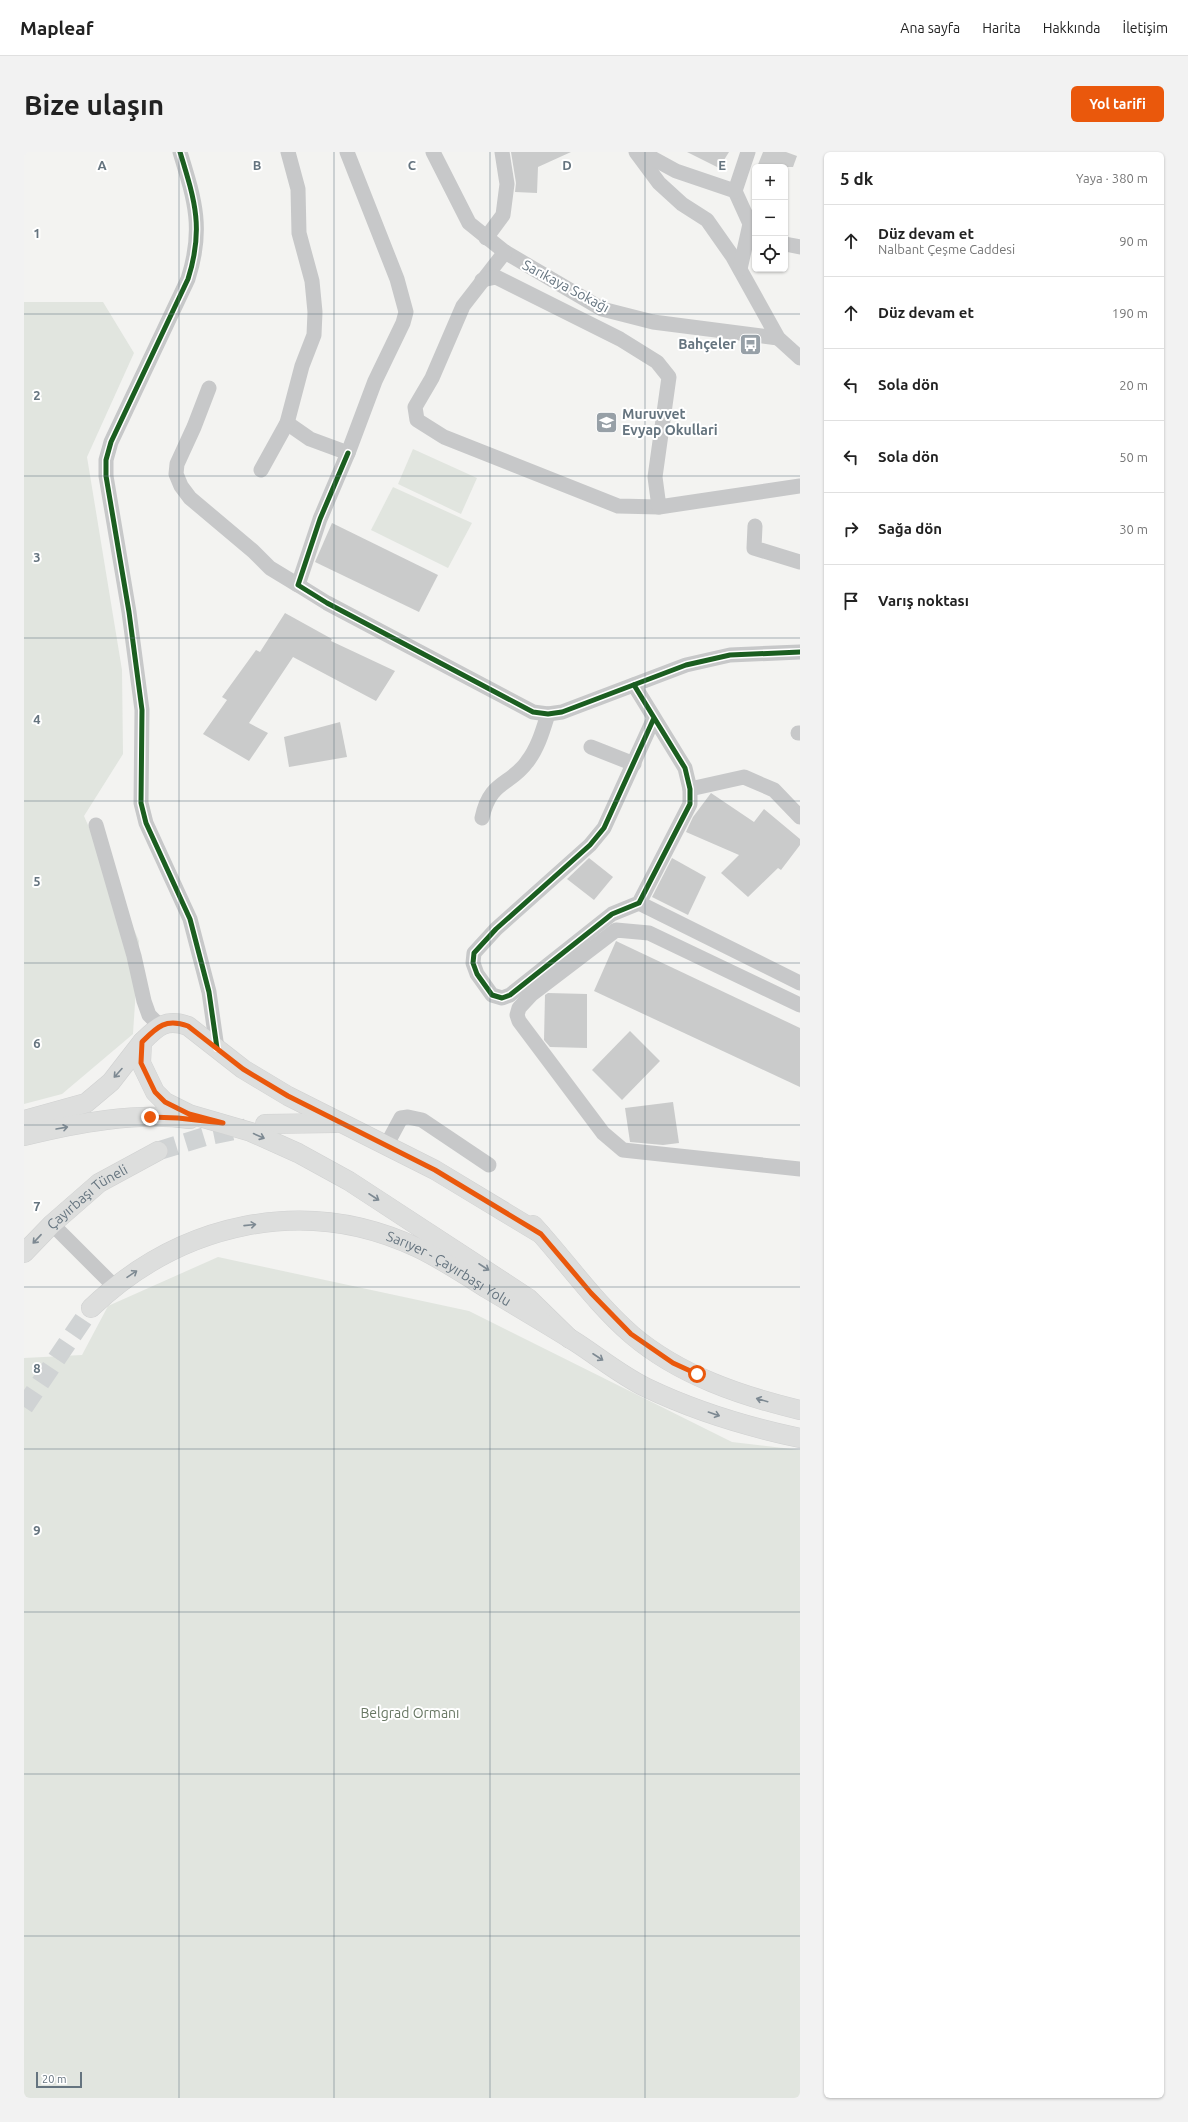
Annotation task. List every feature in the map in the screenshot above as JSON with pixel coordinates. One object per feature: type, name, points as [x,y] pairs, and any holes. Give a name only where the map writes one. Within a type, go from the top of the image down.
[{"type":"main road","points":[[24,1120],[86,1103],[111,1082],[142,1042],[160,1026],[165,1023],[178,1022],[188,1026],[249,1073],[338,1123],[358,1131],[435,1170],[541,1234],[591,1293],[631,1334],[673,1363],[740,1394],[800,1410]]},
{"type":"main road","points":[[142,1042],[141,1063],[155,1092],[165,1102],[189,1114],[251,1132],[298,1153],[349,1181],[528,1298],[570,1339]]},
{"type":"main road","points":[[24,1136],[95,1121],[124,1118],[178,1118],[223,1123]]},
{"type":"main road","points":[[266,1124],[338,1123]]},
{"type":"main road","name":"Çayırbaşı Tüneli","points":[[24,1253],[52,1224],[99,1183],[158,1152]]},
{"type":"main road","name":"Sarıyer - Çayırbaşı Yolu","points":[[91,1308],[114,1286],[151,1261],[187,1243],[208,1235],[242,1226],[308,1221],[348,1226],[384,1234],[419,1248],[652,1390],[759,1429],[800,1438]]},
{"type":"street","points":[[180,152],[197,222],[195,256],[188,279],[111,442],[106,460],[106,476],[129,612],[142,710],[141,803],[146,823],[190,920],[209,992],[217,1048]]},
{"type":"street","points":[[261,470],[287,423],[302,366],[314,335],[315,312],[312,281],[299,234],[298,189],[288,152]]},
{"type":"street","points":[[298,585],[320,519],[348,452],[375,381],[403,323],[406,312],[397,279],[347,152]]},
{"type":"street","name":"Sarıkaya Sokağı","points":[[433,152],[470,223],[486,238],[505,252],[602,309],[653,322],[778,338]]},
{"type":"street","points":[[486,238],[503,215],[507,184],[502,152]]},
{"type":"street","points":[[636,152],[660,183],[682,204],[707,220],[740,269],[778,338],[800,358]]},
{"type":"street","points":[[641,152],[676,171],[735,191],[752,224]]},
{"type":"street","points":[[735,191],[748,152]]},
{"type":"street","points":[[740,269],[752,229]]},
{"type":"street","points":[[788,245],[800,247]]},
{"type":"street","points":[[505,252],[463,306],[432,378],[415,407],[417,420],[444,437],[618,506],[659,507],[800,486]]},
{"type":"street","points":[[482,280],[496,277],[620,339],[657,362],[669,377],[656,477],[659,507]]},
{"type":"street","points":[[209,388],[194,427],[176,464],[176,474],[180,486],[190,498],[253,550],[270,568],[327,603],[533,712],[548,714],[562,712],[686,665],[730,655],[800,652]]},
{"type":"street","points":[[287,423],[310,439],[348,452]]},
{"type":"street","points":[[755,526],[754,548],[800,562]]},
{"type":"street","points":[[634,685],[686,768],[690,789],[690,804],[639,903],[612,914],[510,995],[502,998],[492,995],[477,974],[473,963],[474,953],[496,929],[590,845],[604,828],[654,718]]},
{"type":"street","points":[[482,818],[484,805],[499,785],[518,772],[527,763],[538,744],[548,714]]},
{"type":"street","points":[[591,746],[634,764]]},
{"type":"street","points":[[690,789],[744,777],[774,790],[800,817]]},
{"type":"street","points":[[96,824],[134,956],[144,1001],[149,1016],[160,1026]]},
{"type":"street","points":[[639,903],[800,983]]},
{"type":"street","points":[[800,1005],[649,933],[616,930],[532,994],[519,1008],[517,1015],[519,1021],[603,1133],[623,1150],[800,1170]]},
{"type":"street","points":[[761,986],[769,968]]},
{"type":"street","points":[[24,1110],[44,1115]]},
{"type":"street","points":[[386,1146],[401,1118],[408,1117],[422,1120],[489,1165]]},
{"type":"street","points":[[52,1224],[114,1286]]},
{"type":"green space","points":[[24,302],[103,302],[134,353],[87,457],[122,670],[123,754],[84,816],[139,941],[133,1034],[62,1094],[24,1104]]},
{"type":"green space","points":[[413,449],[477,478],[461,514],[398,484]]},
{"type":"green space","points":[[393,487],[472,523],[448,568],[371,530]]},
{"type":"green space","name":"Belgrad Ormanı","points":[[218,1257],[469,1311],[732,1442],[800,1450],[800,2098],[24,2098],[24,1358],[82,1355],[108,1306]]},
{"type":"building","points":[[511,152],[571,152],[538,167],[537,193],[515,192],[516,183]]},
{"type":"building","points":[[687,152],[729,152],[719,168]]},
{"type":"building","points":[[763,152],[786,152],[797,156],[793,167],[788,167],[788,164],[758,164]]},
{"type":"building","points":[[332,523],[438,575],[419,612],[315,562]]},
{"type":"building","points":[[285,613],[332,639],[331,641],[395,671],[376,701],[293,657],[249,723],[268,733],[249,761],[203,734],[227,700],[222,697],[256,650],[260,652]]},
{"type":"building","points":[[340,722],[347,757],[289,767],[284,737]]},
{"type":"building","points":[[711,793],[754,822],[764,809],[800,839],[800,845],[781,870],[778,868],[748,897],[721,873],[739,855],[686,832],[693,817]]},
{"type":"building","points":[[589,858],[613,877],[594,900],[567,879]]},
{"type":"building","points":[[672,858],[706,877],[688,915],[652,897]]},
{"type":"building","points":[[616,941],[800,1028],[800,1087],[594,991]]},
{"type":"building","points":[[548,993],[587,994],[587,1048],[550,1047],[544,1040],[545,995]]},
{"type":"building","points":[[630,1031],[660,1061],[622,1100],[592,1070]]},
{"type":"building","points":[[673,1102],[679,1143],[663,1145],[630,1142],[625,1108]]},
{"type":"tunnel","points":[[158,1151],[207,1136],[246,1128]]},
{"type":"tunnel","points":[[24,1407],[91,1308]]},
{"type":"cycle path","points":[[180,152],[190,185],[196,215],[196,245],[193,261],[188,279],[111,442],[106,460],[106,476],[129,612],[142,710],[141,803],[146,823],[190,919],[209,992],[217,1048]]},
{"type":"cycle path","points":[[348,453],[320,519],[298,585],[327,603],[533,712],[548,714],[562,712],[686,665],[730,655],[800,652]]},
{"type":"cycle path","points":[[634,685],[685,768],[690,789],[690,804],[639,903],[612,914],[510,995],[502,998],[492,995],[477,974],[473,963],[474,953],[496,929],[590,845],[604,828],[654,718]]},
{"type":"place","name":"Bahçeler","points":[[751,344]]},
{"type":"place","name":"Muruvvet Evyap Okullari","points":[[607,422]]},
{"type":"route","points":[[150,1117],[178,1118],[223,1123],[176,1109],[165,1102],[155,1092],[149,1081],[141,1063],[142,1042],[156,1028],[165,1023],[178,1022],[198,1032],[243,1069],[288,1096],[338,1123],[358,1131],[435,1170],[541,1234],[591,1293],[631,1334],[673,1363],[697,1374]]}]
